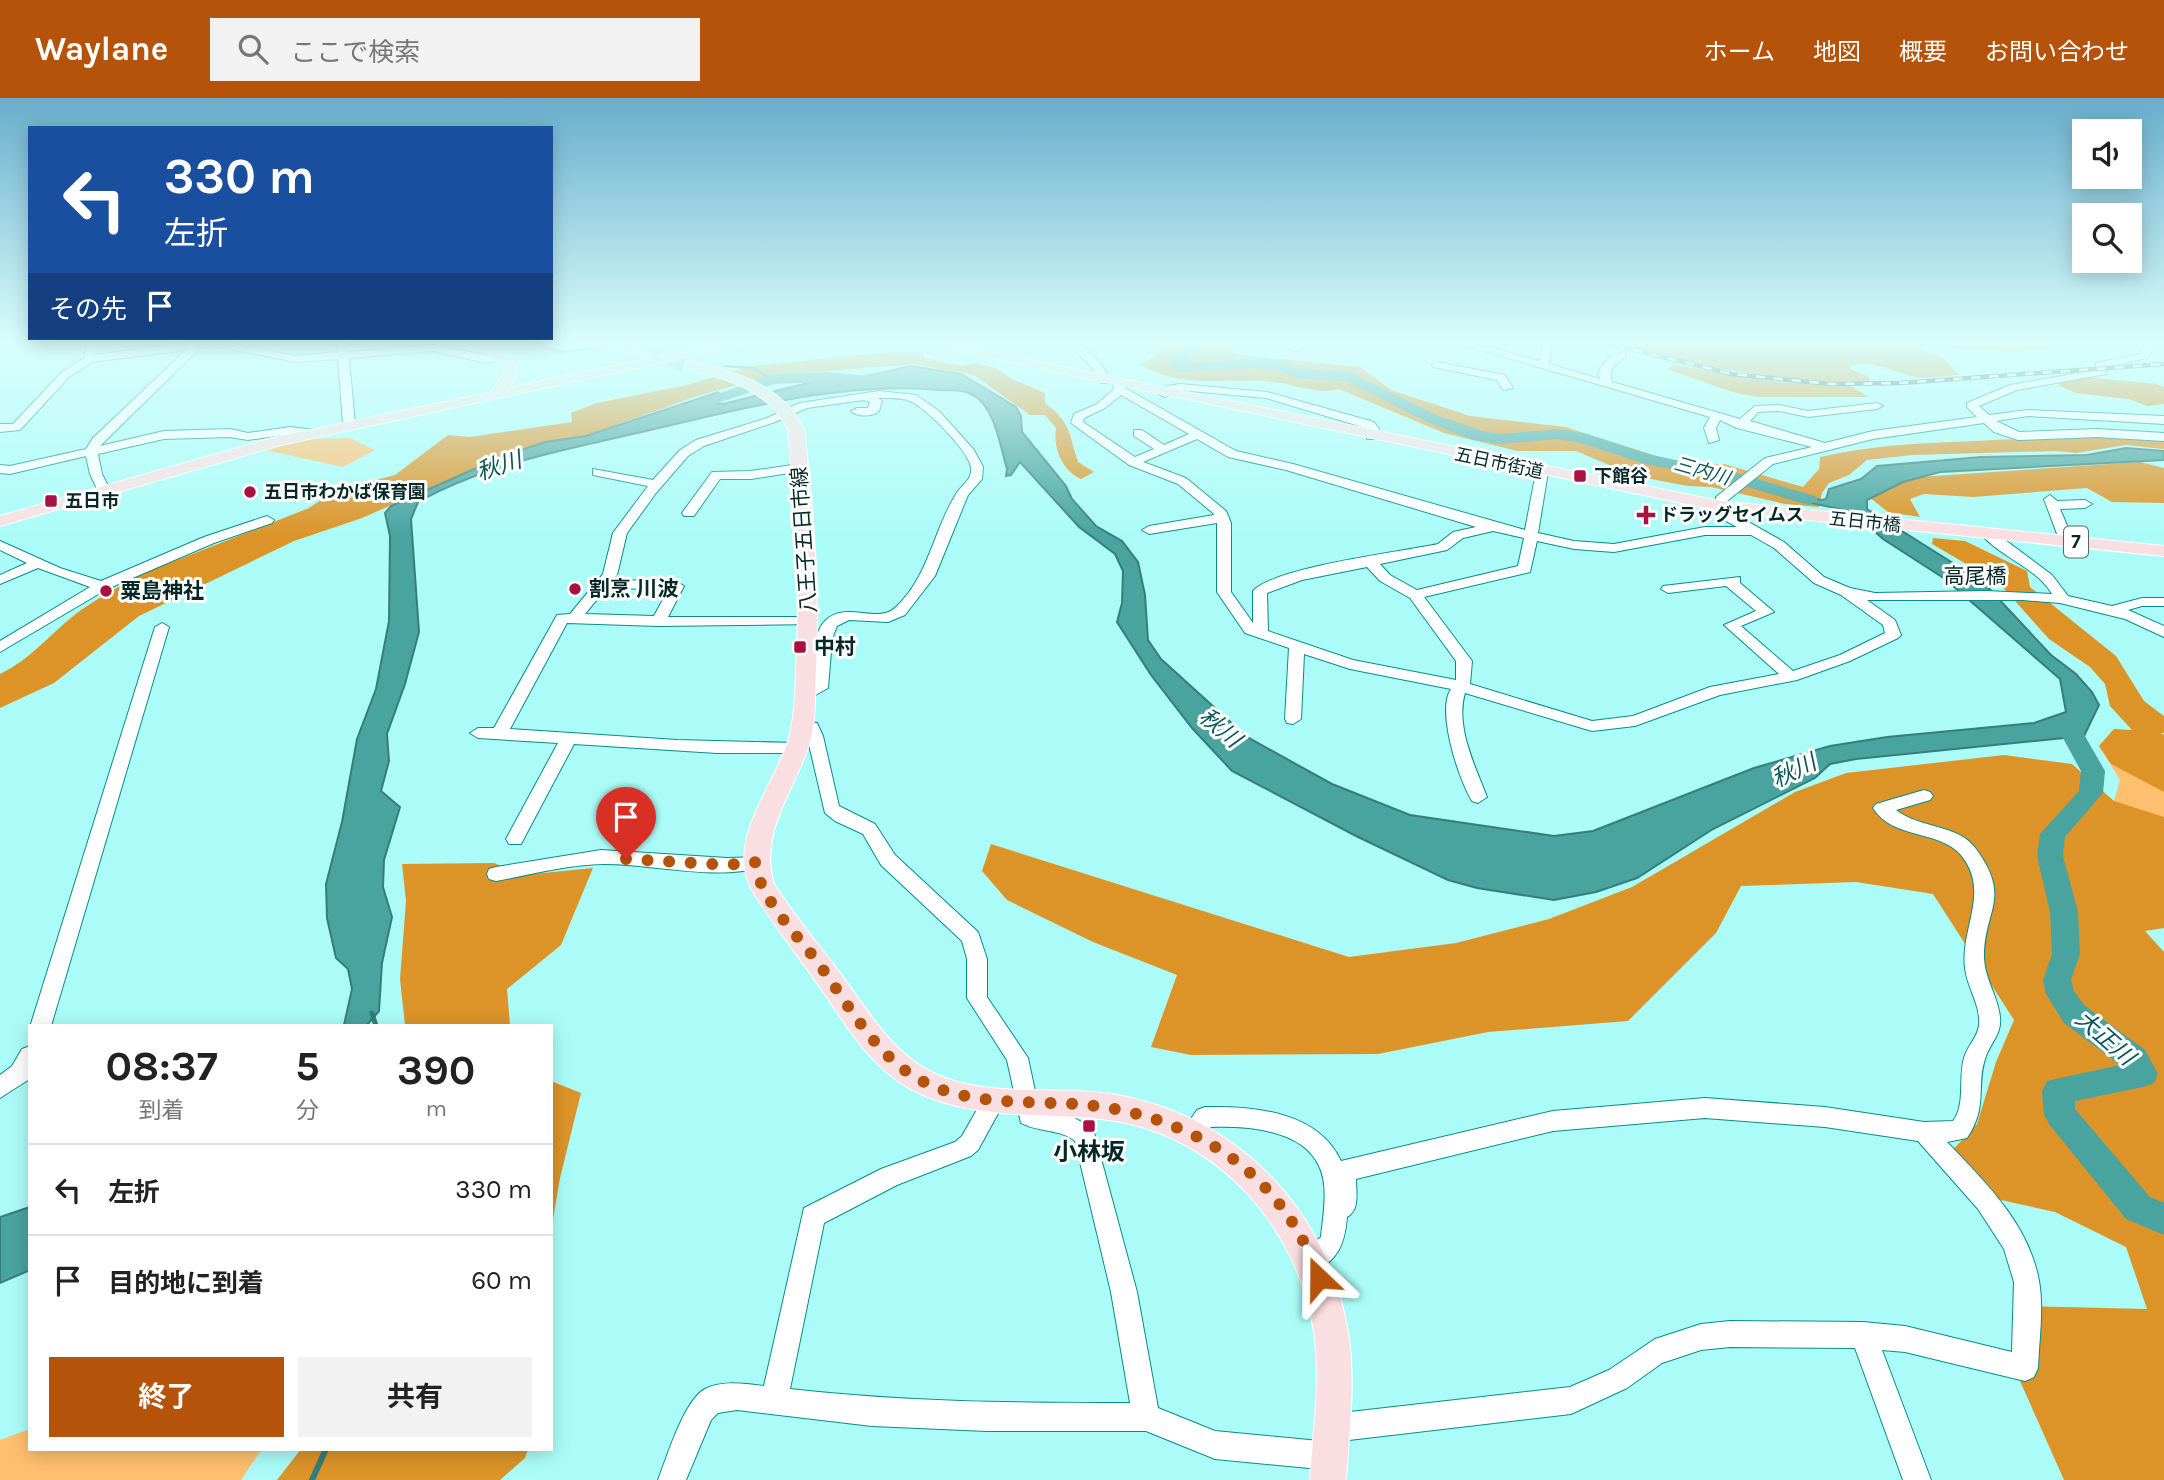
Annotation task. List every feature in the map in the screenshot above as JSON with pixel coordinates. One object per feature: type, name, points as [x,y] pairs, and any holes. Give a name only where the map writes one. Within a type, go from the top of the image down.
[{"type":"main road","points":[[0,521],[310,433],[447,405]]},
{"type":"main road","points":[[778,405],[785,410]]},
{"type":"main road","name":"五日市街道","points":[[1221,405],[1720,506],[1795,516]]},
{"type":"main road","name":"八王子五日市線","points":[[755,862],[758,836],[799,737],[810,621],[796,429],[785,410]]},
{"type":"main road","name":"五日市橋","points":[[1795,516],[1988,534]]},
{"type":"main road","name":"7","points":[[1988,534],[2164,551]]},
{"type":"main road","points":[[755,862],[766,893],[891,1060],[913,1076],[961,1095],[1124,1109],[1164,1120],[1192,1132],[1228,1154],[1260,1183],[1292,1224],[1312,1260],[1323,1293],[1332,1335],[1330,1455]]},
{"type":"street","points":[[0,428],[16,426],[35,405]]},
{"type":"street","points":[[104,490],[96,474],[91,451],[97,440],[133,405]]},
{"type":"street","points":[[349,405],[349,424]]},
{"type":"street","points":[[573,619],[610,576],[620,533],[656,484],[684,453],[700,443],[802,405]]},
{"type":"street","points":[[857,411],[873,411],[875,405]]},
{"type":"street","points":[[804,696],[822,685],[824,639],[834,621],[850,614],[888,618],[909,601],[939,555],[962,494],[978,475],[968,450],[925,405]]},
{"type":"street","points":[[1101,405],[1078,416],[1075,421],[1133,462],[1182,481],[1205,498],[1223,518],[1224,592],[1243,623],[1260,634],[1350,664],[1459,686],[1592,726],[1635,721],[1716,691],[1791,677],[1845,658],[1893,635],[1889,623],[1846,592],[1812,576],[1779,545],[1731,518],[1720,506],[1721,500],[1736,486],[1773,460],[1873,435],[1989,418],[2056,413],[2164,420]]},
{"type":"street","points":[[1149,405],[1197,435],[1244,458],[1289,467],[1530,536],[1574,545],[1614,548],[1705,531],[1756,531]]},
{"type":"street","points":[[1681,405],[1741,425],[1823,446]]},
{"type":"street","points":[[1973,405],[1998,429],[2018,436],[2097,433],[2164,437]]},
{"type":"street","points":[[1741,425],[1755,409],[1779,408],[1808,414],[1877,406]]},
{"type":"street","points":[[1713,440],[1710,428],[1717,416]]},
{"type":"street","points":[[0,469],[10,470],[164,435],[230,433],[240,438],[296,428],[310,433]]},
{"type":"street","points":[[1138,433],[1164,450]]},
{"type":"street","points":[[1133,462],[1197,435]]},
{"type":"street","points":[[689,513],[716,475],[751,475],[800,468]]},
{"type":"street","points":[[1415,595],[1525,569],[1542,471]]},
{"type":"street","points":[[597,472],[656,484]]},
{"type":"street","points":[[2067,542],[2052,502],[2085,504]]},
{"type":"street","points":[[1149,530],[1223,518]]},
{"type":"street","points":[[0,647],[102,586],[209,540],[267,520]]},
{"type":"street","points":[[1260,634],[1258,598],[1265,588],[1442,547],[1458,535],[1491,527]]},
{"type":"street","points":[[1988,534],[2006,552],[2050,580],[2061,597]]},
{"type":"street","points":[[0,545],[39,563],[102,586]]},
{"type":"street","points":[[1370,562],[1385,578],[1415,595],[1464,661],[1464,682],[1455,695],[1458,734],[1478,797]]},
{"type":"street","points":[[0,580],[39,563]]},
{"type":"street","points":[[1668,589],[1732,580],[1767,612],[1731,625],[1791,677]]},
{"type":"street","points":[[622,584],[677,586],[658,622]]},
{"type":"street","name":"高尾橋","points":[[1846,592],[1869,596],[2061,597],[2116,610],[2164,632]]},
{"type":"street","points":[[2116,610],[2142,602],[2164,602]]},
{"type":"street","points":[[499,734],[562,618],[658,622],[810,621]]},
{"type":"street","points":[[41,1024],[162,627]]},
{"type":"street","points":[[1293,719],[1297,647]]},
{"type":"street","points":[[478,733],[570,737],[697,749],[799,737],[813,730],[831,809],[841,817],[869,829],[888,860],[971,937],[977,959],[978,998],[1017,1058],[1032,1118],[1076,1127],[1085,1136],[1124,1292],[1146,1418]]},
{"type":"street","points":[[515,839],[570,737]]},
{"type":"street","points":[[1335,1211],[1344,1206],[1344,1171],[1553,1121],[1725,1107],[1825,1117],[1924,1132],[1959,1131],[1967,1122],[1974,1058],[1990,1030],[1990,1016],[1975,971],[1974,949],[1988,901],[1985,883],[1969,852],[1950,838],[1903,824],[1882,808],[1924,796]]},
{"type":"street","points":[[496,874],[601,857],[727,865],[755,862]]},
{"type":"street","points":[[0,1088],[20,1073],[28,1059]]},
{"type":"street","points":[[775,1399],[813,1216],[889,1177],[963,1149],[971,1143],[995,1099]]},
{"type":"street","points":[[1192,1132],[1205,1117],[1214,1117],[1271,1124],[1304,1135],[1316,1144],[1328,1161],[1335,1211],[1330,1245],[1312,1260]]},
{"type":"street","points":[[671,1480],[701,1410],[712,1399],[775,1399],[872,1412],[987,1418],[1146,1418],[1215,1446],[1330,1455],[1571,1400],[1618,1379],[1655,1352],[1701,1337],[1760,1332],[1905,1339],[2025,1368],[2027,1282],[2021,1258],[2005,1226],[1924,1132]]},
{"type":"street","points":[[1863,1335],[1917,1480]]},
{"type":"shaded area","points":[[591,405],[671,405],[586,436],[545,442],[501,457],[362,518],[294,541],[139,616],[54,683],[0,708],[0,674],[22,661],[81,610],[142,574],[309,508],[336,490],[395,475],[448,435],[470,437],[572,422],[571,413]]},
{"type":"shaded area","points":[[1017,405],[1048,405],[1065,423],[1078,462],[1094,472],[1081,479],[1074,475],[1060,458],[1056,428],[1045,415],[1030,415]]},
{"type":"shaded area","points":[[1378,405],[1438,405],[1470,416],[1565,427],[1666,459],[1696,465],[1724,464],[1803,487],[1819,469],[1820,457],[1878,447],[2093,438],[2164,440],[2164,449],[2126,445],[2076,453],[2056,451],[1912,455],[1867,460],[1849,475],[1829,483],[1822,493],[1819,507],[1785,504],[1711,487],[1688,486],[1635,476],[1576,451],[1517,451],[1444,433]]},
{"type":"shaded area","points":[[350,438],[375,450],[343,467],[265,450],[309,439]]},
{"type":"shaded area","points":[[2140,462],[2164,468],[2164,503],[2112,502],[2087,488],[1973,497],[1924,494],[1910,499],[1920,517],[1888,512],[1869,497],[1904,478]]},
{"type":"shaded area","points":[[1933,538],[1965,541],[2027,571],[2030,587],[2116,656],[2144,701],[2164,716],[2164,733],[2161,733],[2164,735],[2164,792],[2111,764],[2099,746],[2114,729],[2132,730],[2110,706],[2105,684],[2090,667],[2049,639],[1999,583],[1932,544]]},
{"type":"shaded area","points":[[2114,729],[2164,735],[2164,890],[2114,801],[2120,780],[2099,746]]},
{"type":"shaded area","points":[[2004,755],[2072,764],[2114,801],[2164,817],[2164,928],[2145,931],[2164,952],[2164,1480],[2064,1480],[2020,1381],[2021,1306],[2147,1309],[2126,1247],[2055,1212],[1987,1197],[1948,1155],[1977,1124],[1996,1062],[2014,1020],[1933,894],[1856,882],[1741,886],[1716,933],[1628,1021],[1488,1032],[1378,1054],[1191,1055],[1151,1047],[1177,975],[1093,942],[1007,900],[982,871],[991,844],[1349,957],[1456,943],[1549,919],[1632,887],[1795,792],[1846,773]]},
{"type":"shaded area","points":[[494,863],[523,875],[593,868],[561,945],[507,989],[510,1024],[405,1024],[400,979],[406,901],[402,864]]},
{"type":"shaded area","points":[[553,1082],[581,1093],[553,1219]]},
{"type":"shaded area","points":[[28,1430],[28,1451],[261,1451],[241,1480],[0,1480],[0,1440]]},
{"type":"shaded area","points":[[299,1451],[527,1451],[525,1458],[500,1480],[277,1480]]},
{"type":"water","points":[[678,405],[760,405],[529,459],[472,477],[418,502],[411,519],[419,632],[405,684],[387,734],[389,761],[381,791],[400,807],[384,860],[383,887],[392,917],[382,963],[379,1011],[368,1024],[344,1024],[352,989],[348,969],[336,958],[327,918],[326,884],[342,822],[357,739],[376,689],[389,621],[390,536],[385,513],[391,506],[501,457],[545,442],[586,436]]},
{"type":"water","points":[[986,407],[1016,407],[1021,416],[1022,432],[1066,486],[1072,499],[1096,526],[1122,541],[1138,562],[1145,595],[1148,640],[1161,659],[1247,737],[1332,784],[1410,815],[1554,836],[1593,831],[1754,768],[1830,746],[1887,737],[2034,723],[2066,712],[2060,679],[1945,579],[1883,539],[1853,512],[1793,499],[1777,492],[1822,500],[1826,499],[1829,489],[1861,479],[1877,466],[1981,457],[2087,455],[2126,448],[2164,451],[2164,460],[1940,472],[1903,482],[1867,500],[1867,509],[1983,582],[2051,655],[2076,674],[2092,692],[2099,705],[2084,736],[1856,759],[1830,764],[1815,778],[1713,829],[1637,878],[1596,892],[1554,900],[1477,888],[1448,880],[1356,836],[1232,771],[1192,728],[1151,675],[1117,622],[1122,603],[1123,571],[1115,554],[1079,527],[1020,462],[1011,475],[1006,476],[1007,469],[999,438]]},
{"type":"water","points":[[28,1208],[28,1271],[0,1283],[0,1217]]},
{"type":"waterway","name":"秋川","points":[[691,407],[695,405]]},
{"type":"waterway","name":"三内川","points":[[1406,405],[1479,436],[1500,439],[1558,434],[1587,439],[1648,459],[1734,478],[1809,500]]},
{"type":"waterway","name":"大正川","points":[[2070,729],[2093,771],[2091,793],[2053,834],[2050,856],[2064,912],[2066,954],[2057,980],[2060,994],[2074,1014],[2134,1059],[2143,1074],[2058,1091],[2060,1114],[2138,1208],[2164,1219]]},
{"type":"waterway","points":[[372,1013],[375,1024]]},
{"type":"waterway","points":[[312,1480],[325,1451]]},
{"type":"place","name":"下館谷","points":[[1580,476]]},
{"type":"place","name":"五日市わかば保育園","points":[[250,492]]},
{"type":"place","name":"五日市","points":[[51,501]]},
{"type":"place","name":"ドラッグセイムス","points":[[1646,515]]},
{"type":"place","name":"割烹 川波","points":[[575,589]]},
{"type":"place","name":"粟島神社","points":[[106,591]]},
{"type":"place","name":"中村","points":[[800,647]]},
{"type":"place","name":"小林坂","points":[[1089,1126]]},
{"type":"route","points":[[626,859],[727,865],[755,862],[758,877],[766,893],[880,1047],[905,1071],[930,1085],[956,1094],[1117,1108],[1164,1120],[1192,1132],[1228,1154],[1268,1192],[1298,1234],[1319,1278]]}]
